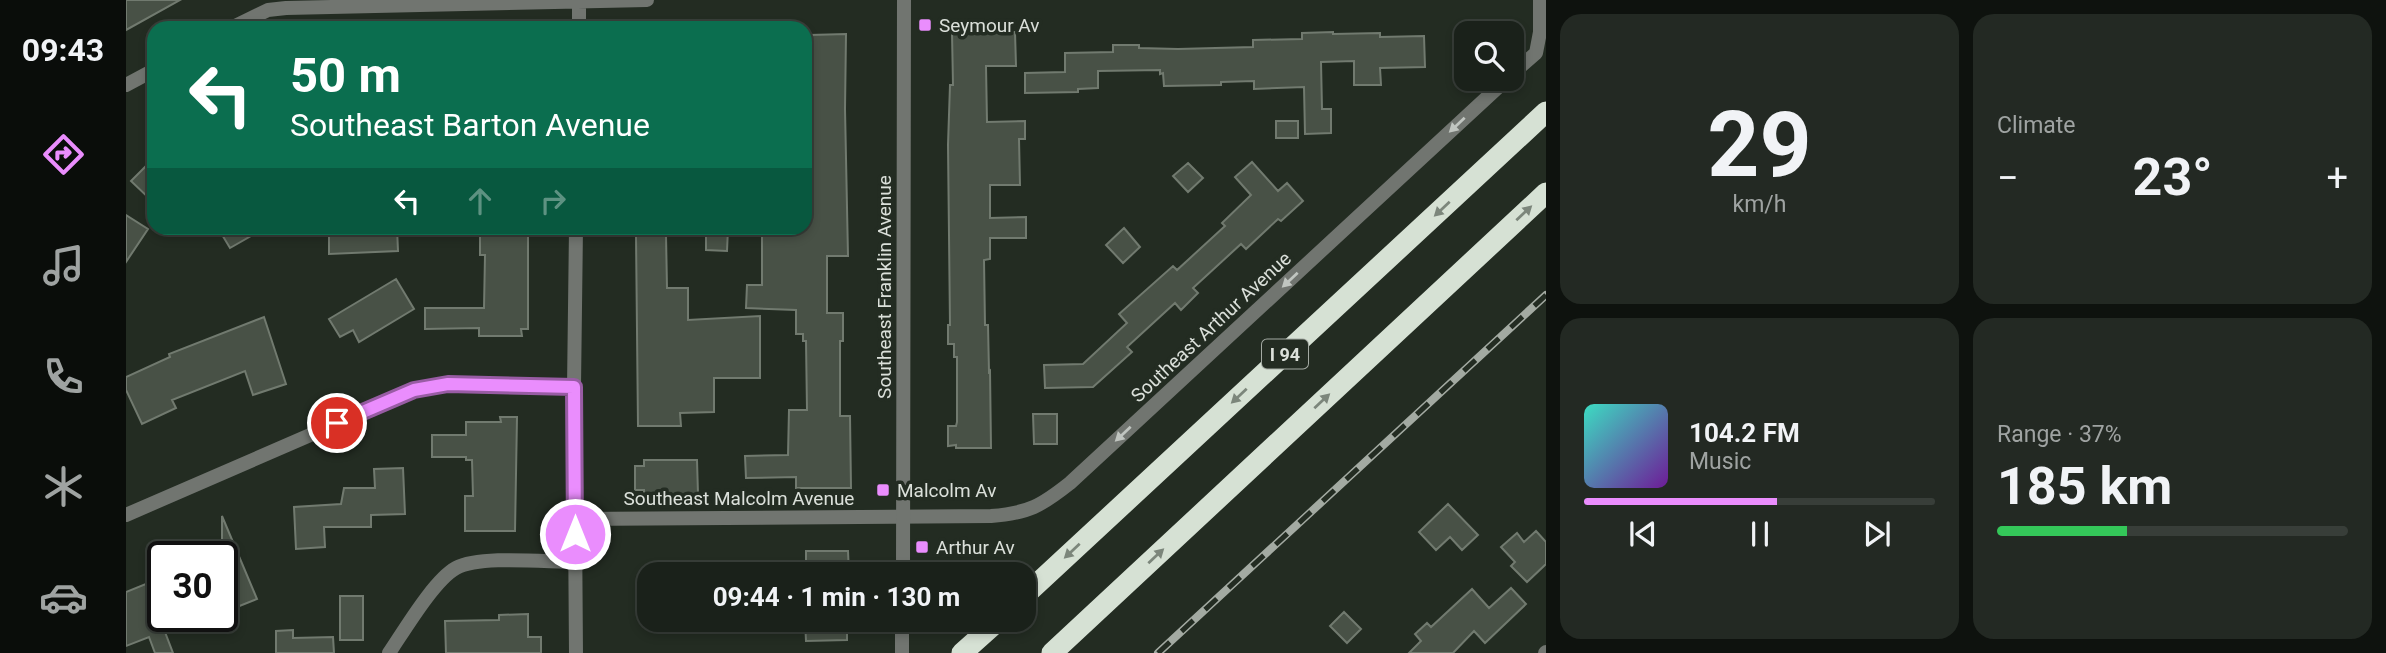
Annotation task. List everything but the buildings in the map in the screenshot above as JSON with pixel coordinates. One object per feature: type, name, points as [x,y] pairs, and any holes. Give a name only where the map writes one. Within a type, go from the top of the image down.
[{"type":"highway","name":"I 94","points":[[1036,585],[1546,112]]},
{"type":"highway","points":[[1052,653],[1546,193]]},
{"type":"highway","points":[[962,653],[986,632]]},
{"type":"street","points":[[245,21],[268,10],[286,8],[647,0]]},
{"type":"street","name":"Southeast Franklin Avenue","points":[[903,562],[904,0]]},
{"type":"street","points":[[1524,63],[1536,52],[1540,32],[1540,0]]},
{"type":"street","points":[[579,1],[579,21]]},
{"type":"street","points":[[126,85],[147,74]]},
{"type":"street","name":"Southeast Arthur Avenue","points":[[904,517],[1020,513],[1047,502],[1494,91]]},
{"type":"street","points":[[576,235],[576,653]]},
{"type":"street","points":[[126,515],[414,390],[448,384],[574,387]]},
{"type":"street","name":"Southeast Malcolm Avenue","points":[[574,519],[904,517]]},
{"type":"street","points":[[389,653],[417,611],[455,569],[474,562],[575,562]]},
{"type":"street","points":[[902,632],[902,653]]},
{"type":"railway","points":[[1158,653],[1546,295]]},
{"type":"place","name":"Seymour Av","points":[[925,25]]},
{"type":"place","name":"Malcolm Av","points":[[883,490]]},
{"type":"place","name":"Arthur Av","points":[[922,547]]},
{"type":"route","points":[[337,423],[414,390],[448,384],[574,387],[575,534]]}]
